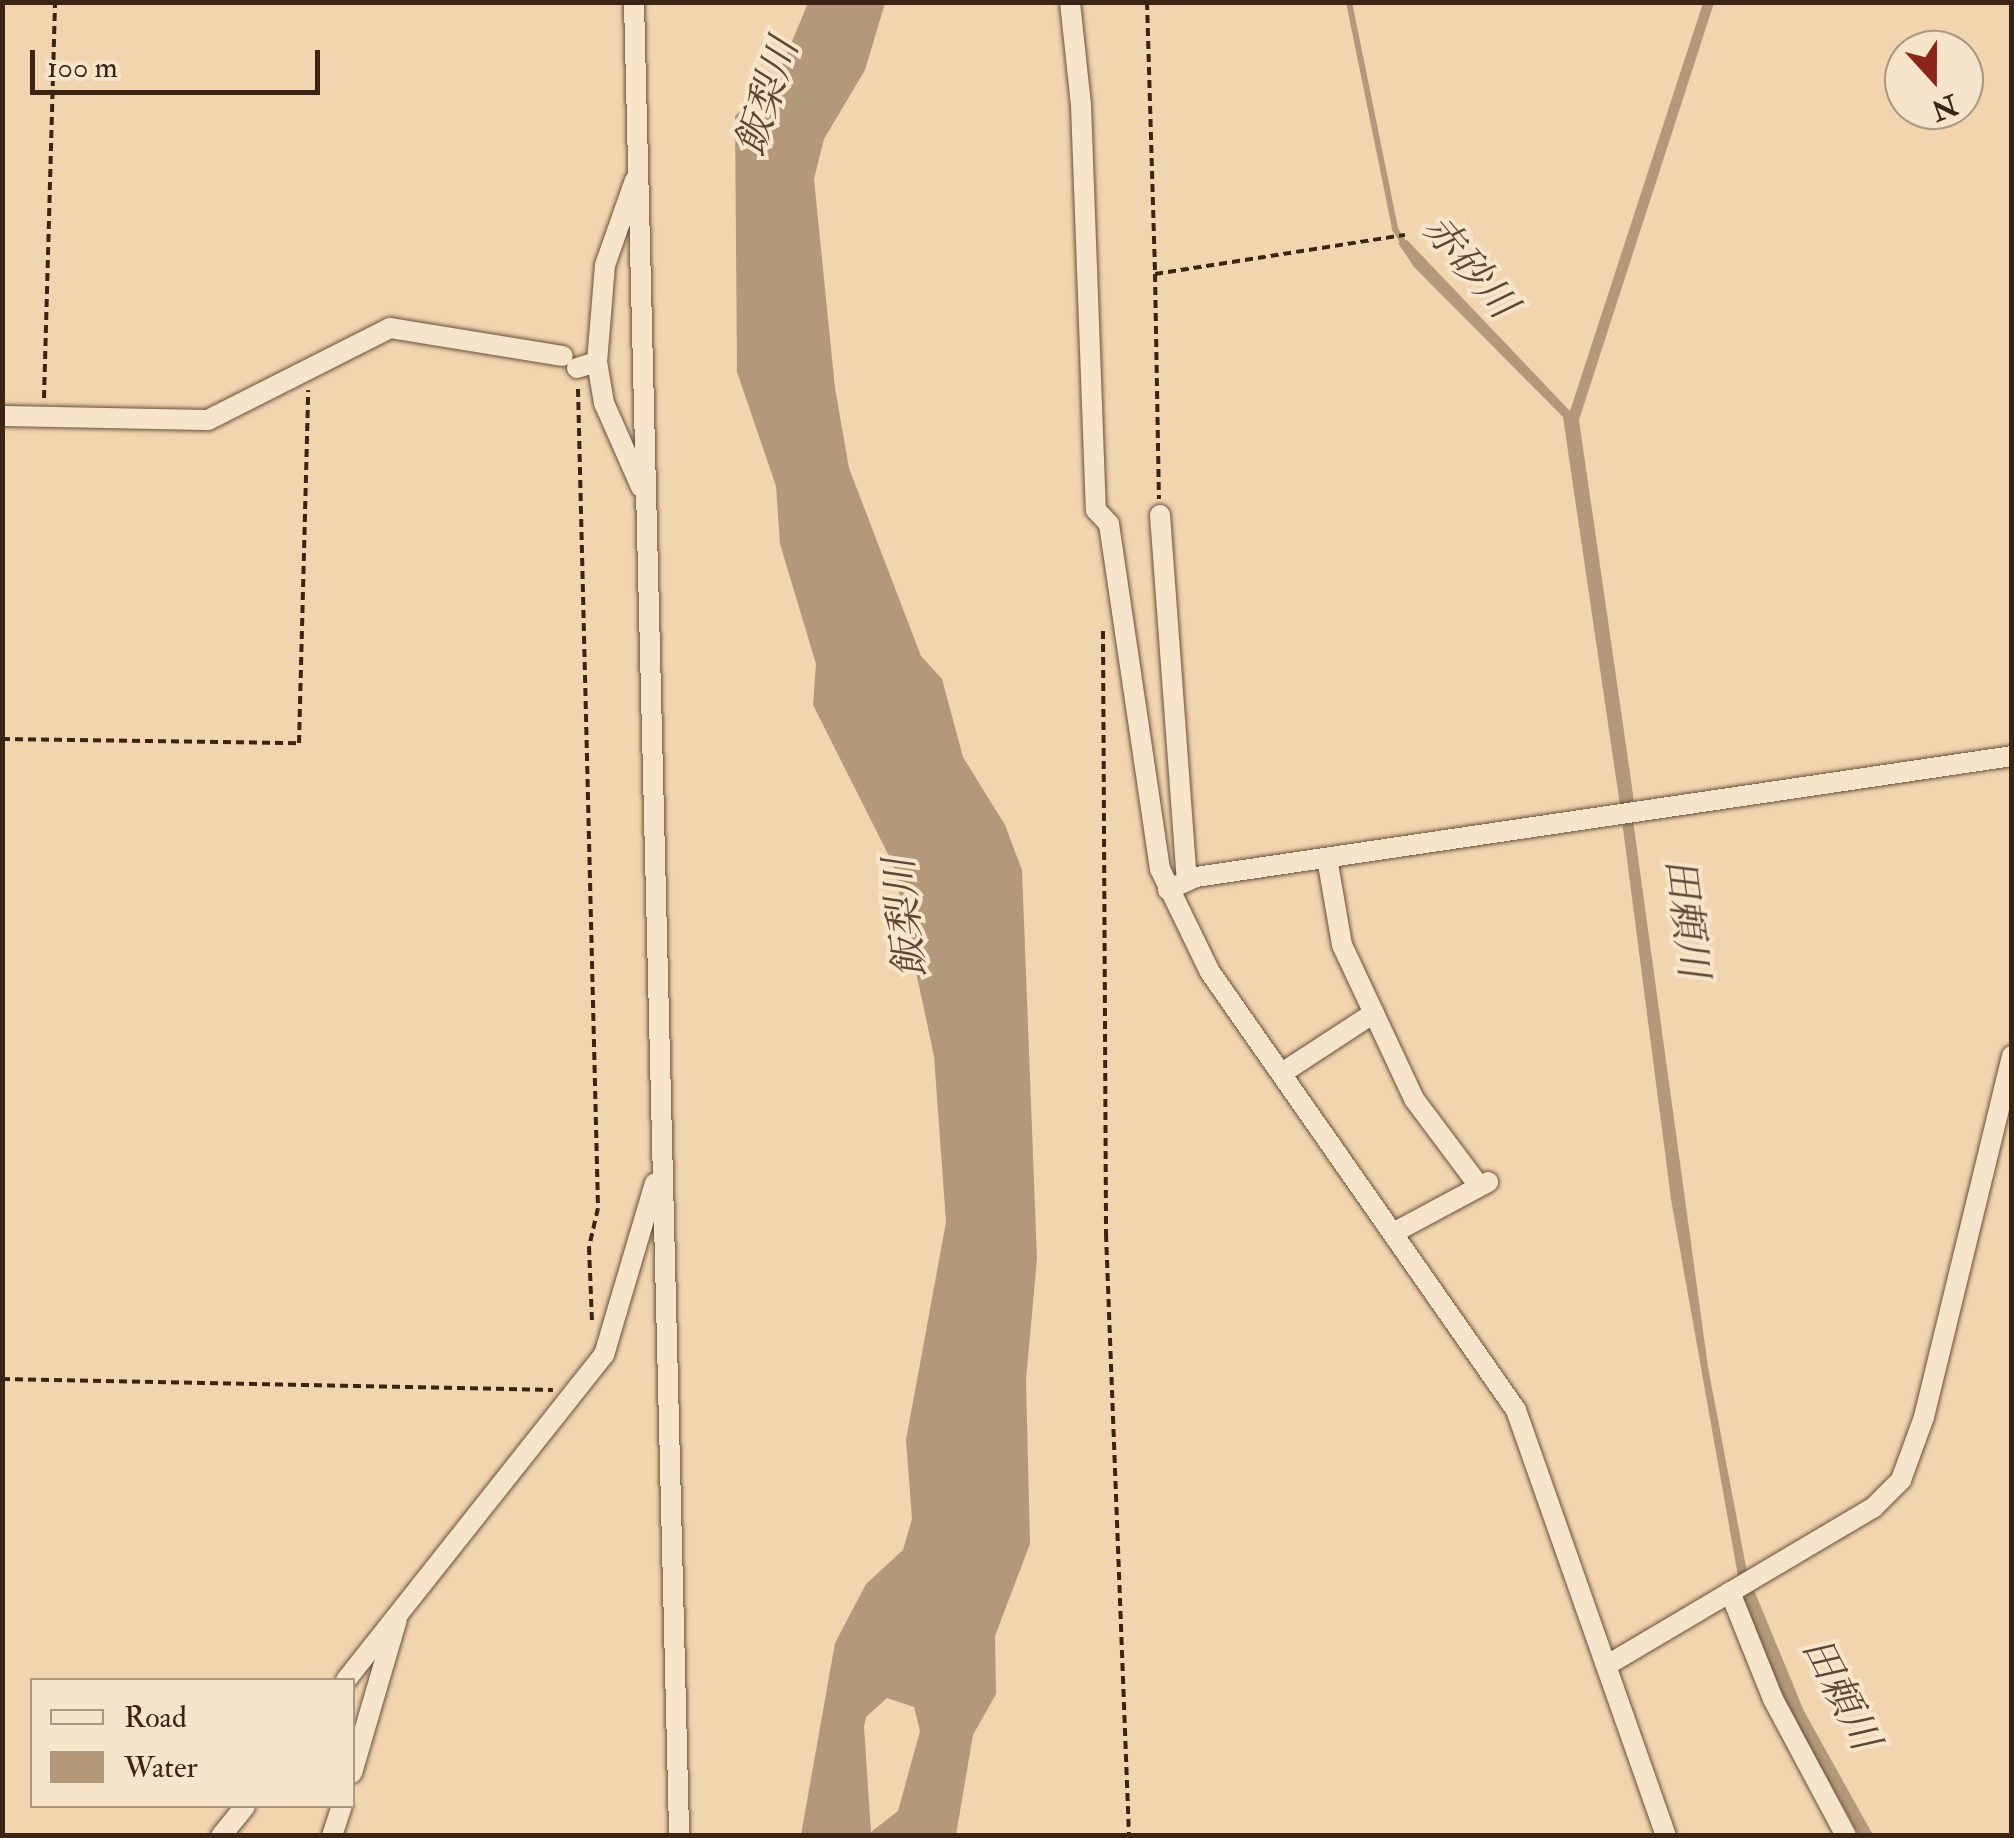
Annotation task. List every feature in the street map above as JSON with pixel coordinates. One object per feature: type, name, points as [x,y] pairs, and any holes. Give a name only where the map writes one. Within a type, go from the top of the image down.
[{"type":"street","points":[[634,2],[679,1836]]},
{"type":"street","points":[[1070,2],[1081,105],[1096,510],[1109,524],[1150,826],[1178,885],[1210,972],[1516,1410],[1609,1664],[1666,1836]]},
{"type":"street","points":[[638,172],[606,264],[581,364],[604,403],[644,493]]},
{"type":"street","points":[[2,416],[208,420],[308,365],[390,328],[581,364]]},
{"type":"street","points":[[1160,515],[1178,885]]},
{"type":"street","points":[[1178,885],[1328,858],[2012,756]]},
{"type":"street","points":[[1328,858],[1342,944],[1420,1110],[1484,1183],[1393,1233]]},
{"type":"street","points":[[1282,1073],[1374,1013]]},
{"type":"street","points":[[1609,1664],[1873,1508],[1910,1465],[2012,1056]]},
{"type":"street","points":[[1988,1150],[2012,1147]]},
{"type":"street","points":[[348,1678],[593,1369],[632,1276],[662,1157]]},
{"type":"street","points":[[1733,1590],[1773,1700],[1846,1836]]},
{"type":"street","points":[[355,1763],[398,1617]]},
{"type":"street","points":[[221,1836],[242,1808]]},
{"type":"street","points":[[332,1836],[341,1808]]},
{"type":"path","points":[[44,417],[55,2]]},
{"type":"path","points":[[1147,2],[1160,515]]},
{"type":"path","points":[[1155,274],[1406,235]]},
{"type":"path","points":[[581,364],[598,1208],[589,1247],[593,1369]]},
{"type":"path","points":[[2,739],[298,744],[308,365]]},
{"type":"path","points":[[1103,618],[1107,1252],[1129,1836]]},
{"type":"path","points":[[2,1379],[573,1396]]},
{"type":"water","name":"飯梨川","points":[[808,3],[885,3],[865,70],[824,139],[814,179],[835,388],[849,468],[921,656],[942,679],[963,757],[1005,825],[1022,870],[1037,1259],[1026,1380],[1030,1544],[995,1636],[996,1694],[973,1735],[956,1835],[801,1835],[835,1643],[866,1584],[903,1550],[912,1519],[906,1440],[946,1222],[934,1056],[893,864],[813,705],[816,664],[780,544],[776,486],[737,372],[735,116],[780,70]],"holes":[[[887,1698],[914,1707],[920,1731],[898,1811],[871,1832],[866,1717]]]},
{"type":"water","points":[[1703,3],[1714,3],[1579,420],[1633,794],[1634,810],[1621,812],[1563,417],[1414,267],[1398,243],[1407,240],[1570,411]]},
{"type":"water","points":[[1633,820],[1708,1367],[1747,1572],[1738,1576],[1671,1199],[1622,821]]},
{"type":"water","points":[[1754,1590],[1804,1711],[1873,1835],[1859,1835],[1786,1705],[1742,1597]]},
{"type":"waterway","name":"赤砂川","points":[[1349,2],[1395,229],[1407,248]]},
{"type":"water label","name":"田頼川","points":[[1686,918]]},
{"type":"water label","name":"田頼川","points":[[1840,1694]]}]
